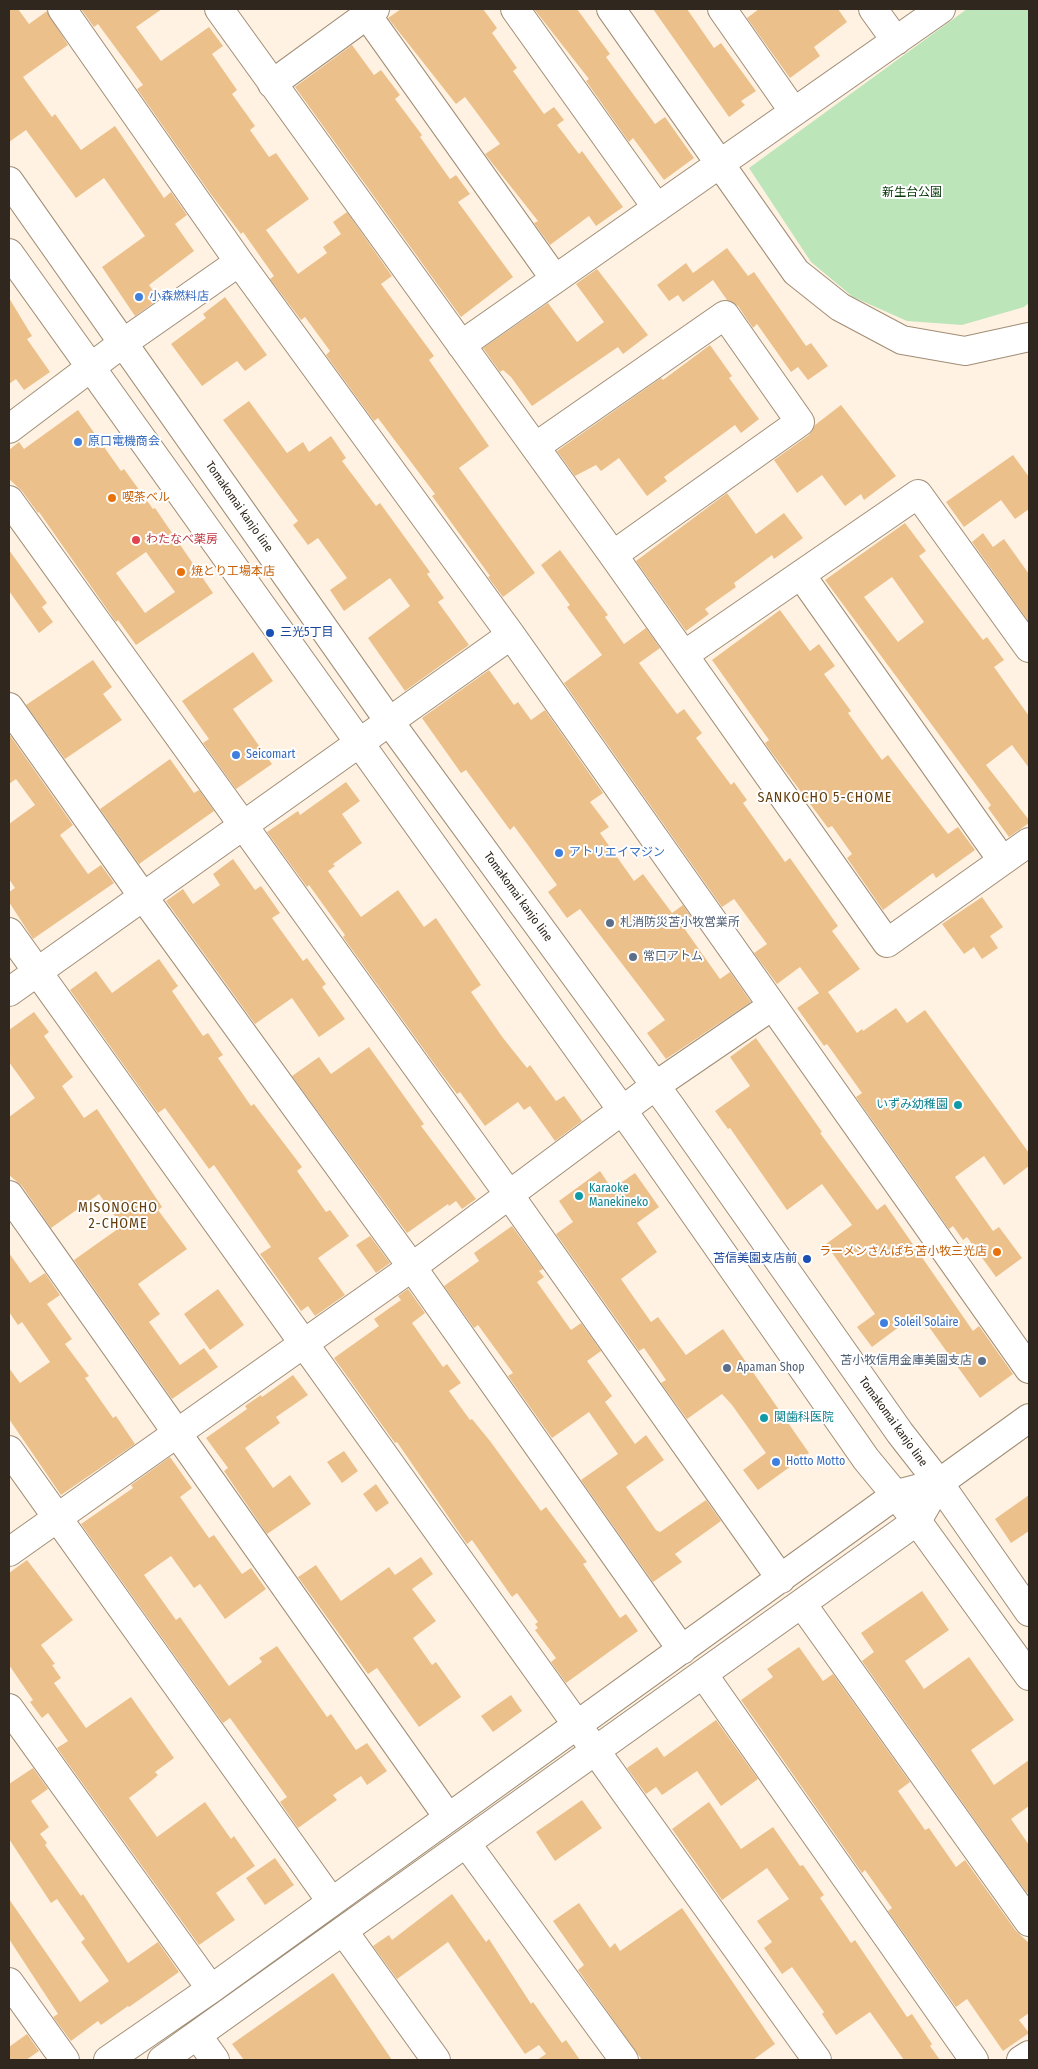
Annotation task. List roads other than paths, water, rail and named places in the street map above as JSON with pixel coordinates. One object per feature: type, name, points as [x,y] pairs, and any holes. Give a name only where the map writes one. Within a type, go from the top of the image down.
[{"type":"street","points":[[62,9],[239,262],[511,636],[1029,1369]]},
{"type":"street","points":[[219,9],[613,555],[887,943],[1029,842]]},
{"type":"street","points":[[515,9],[657,208]]},
{"type":"street","points":[[611,9],[796,272],[840,307],[902,340],[965,351],[1029,337]]},
{"type":"street","points":[[722,9],[794,112]]},
{"type":"street","points":[[873,9],[896,40]]},
{"type":"street","points":[[461,345],[941,9]]},
{"type":"street","points":[[272,84],[371,12],[555,280]]},
{"type":"street","name":"Tomakomai kanjo line","points":[[9,181],[389,721],[655,1086],[1029,1612]]},
{"type":"street","points":[[9,253],[621,1111],[866,1459],[917,1521],[1029,1676]]},
{"type":"street","points":[[9,428],[91,369],[123,343],[239,262]]},
{"type":"street","points":[[535,447],[724,315],[800,422],[613,555]]},
{"type":"street","points":[[684,655],[918,494],[1029,648]]},
{"type":"street","points":[[9,500],[510,1196],[781,1579]]},
{"type":"street","points":[[801,575],[1002,860]]},
{"type":"street","points":[[9,992],[142,895],[243,826],[511,636]]},
{"type":"street","points":[[9,707],[142,895],[412,1268],[682,1650]]},
{"type":"street","points":[[9,932],[816,2060]]},
{"type":"street","points":[[9,1552],[412,1268],[655,1086],[772,1006]]},
{"type":"street","points":[[13,1212],[177,1434],[448,1818]]},
{"type":"street","points":[[108,2060],[211,1990],[331,1901],[781,1579],[896,1494],[939,1483],[1029,1418]]},
{"type":"street","points":[[9,1450],[331,1901]]},
{"type":"street","points":[[162,2060],[344,1932],[917,1521],[939,1483]]},
{"type":"street","points":[[802,1604],[1029,1922]]},
{"type":"street","points":[[703,1674],[974,2060]]},
{"type":"street","points":[[9,1708],[211,1990]]},
{"type":"street","points":[[466,1843],[624,2060]]},
{"type":"street","points":[[344,1932],[436,2060]]},
{"type":"street","points":[[9,1982],[65,2060]]},
{"type":"street","points":[[197,2035],[215,2060]]},
{"type":"street","points":[[1021,2060],[1029,2054]]},
{"type":"place","name":"小森燃料店","points":[[139,297]]},
{"type":"place","name":"原口電機商会","points":[[78,442]]},
{"type":"place","name":"喫茶ベル","points":[[112,498]]},
{"type":"place","name":"わたなべ薬房","points":[[136,540]]},
{"type":"place","name":"焼とり工場本店","points":[[181,572]]},
{"type":"place","name":"三光5丁目","points":[[270,633]]},
{"type":"place","name":"Seicomart","points":[[236,755]]},
{"type":"place","name":"アトリエイマジン","points":[[559,853]]},
{"type":"place","name":"札消防災苫小牧営業所","points":[[610,923]]},
{"type":"place","name":"常口アトム","points":[[633,957]]},
{"type":"place","name":"いずみ幼稚園","points":[[958,1105]]},
{"type":"place","name":"Karaoke Manekineko","points":[[579,1196]]},
{"type":"place","name":"ラーメンさんぱち苫小牧三光店","points":[[997,1252]]},
{"type":"place","name":"苫信美園支店前","points":[[807,1259]]},
{"type":"place","name":"Soleil Solaire","points":[[884,1323]]},
{"type":"place","name":"苫小牧信用金庫美園支店","points":[[982,1361]]},
{"type":"place","name":"Apaman Shop","points":[[727,1368]]},
{"type":"place","name":"関歯科医院","points":[[764,1418]]},
{"type":"place","name":"Hotto Motto","points":[[776,1462]]},
{"type":"district","name":"SANKOCHO 5-CHOME","points":[[825,798]]},
{"type":"district","name":"MISONOCHO 2-CHOME","points":[[118,1216]]},
{"type":"park label","name":"新生台公園","points":[[912,193]]}]
